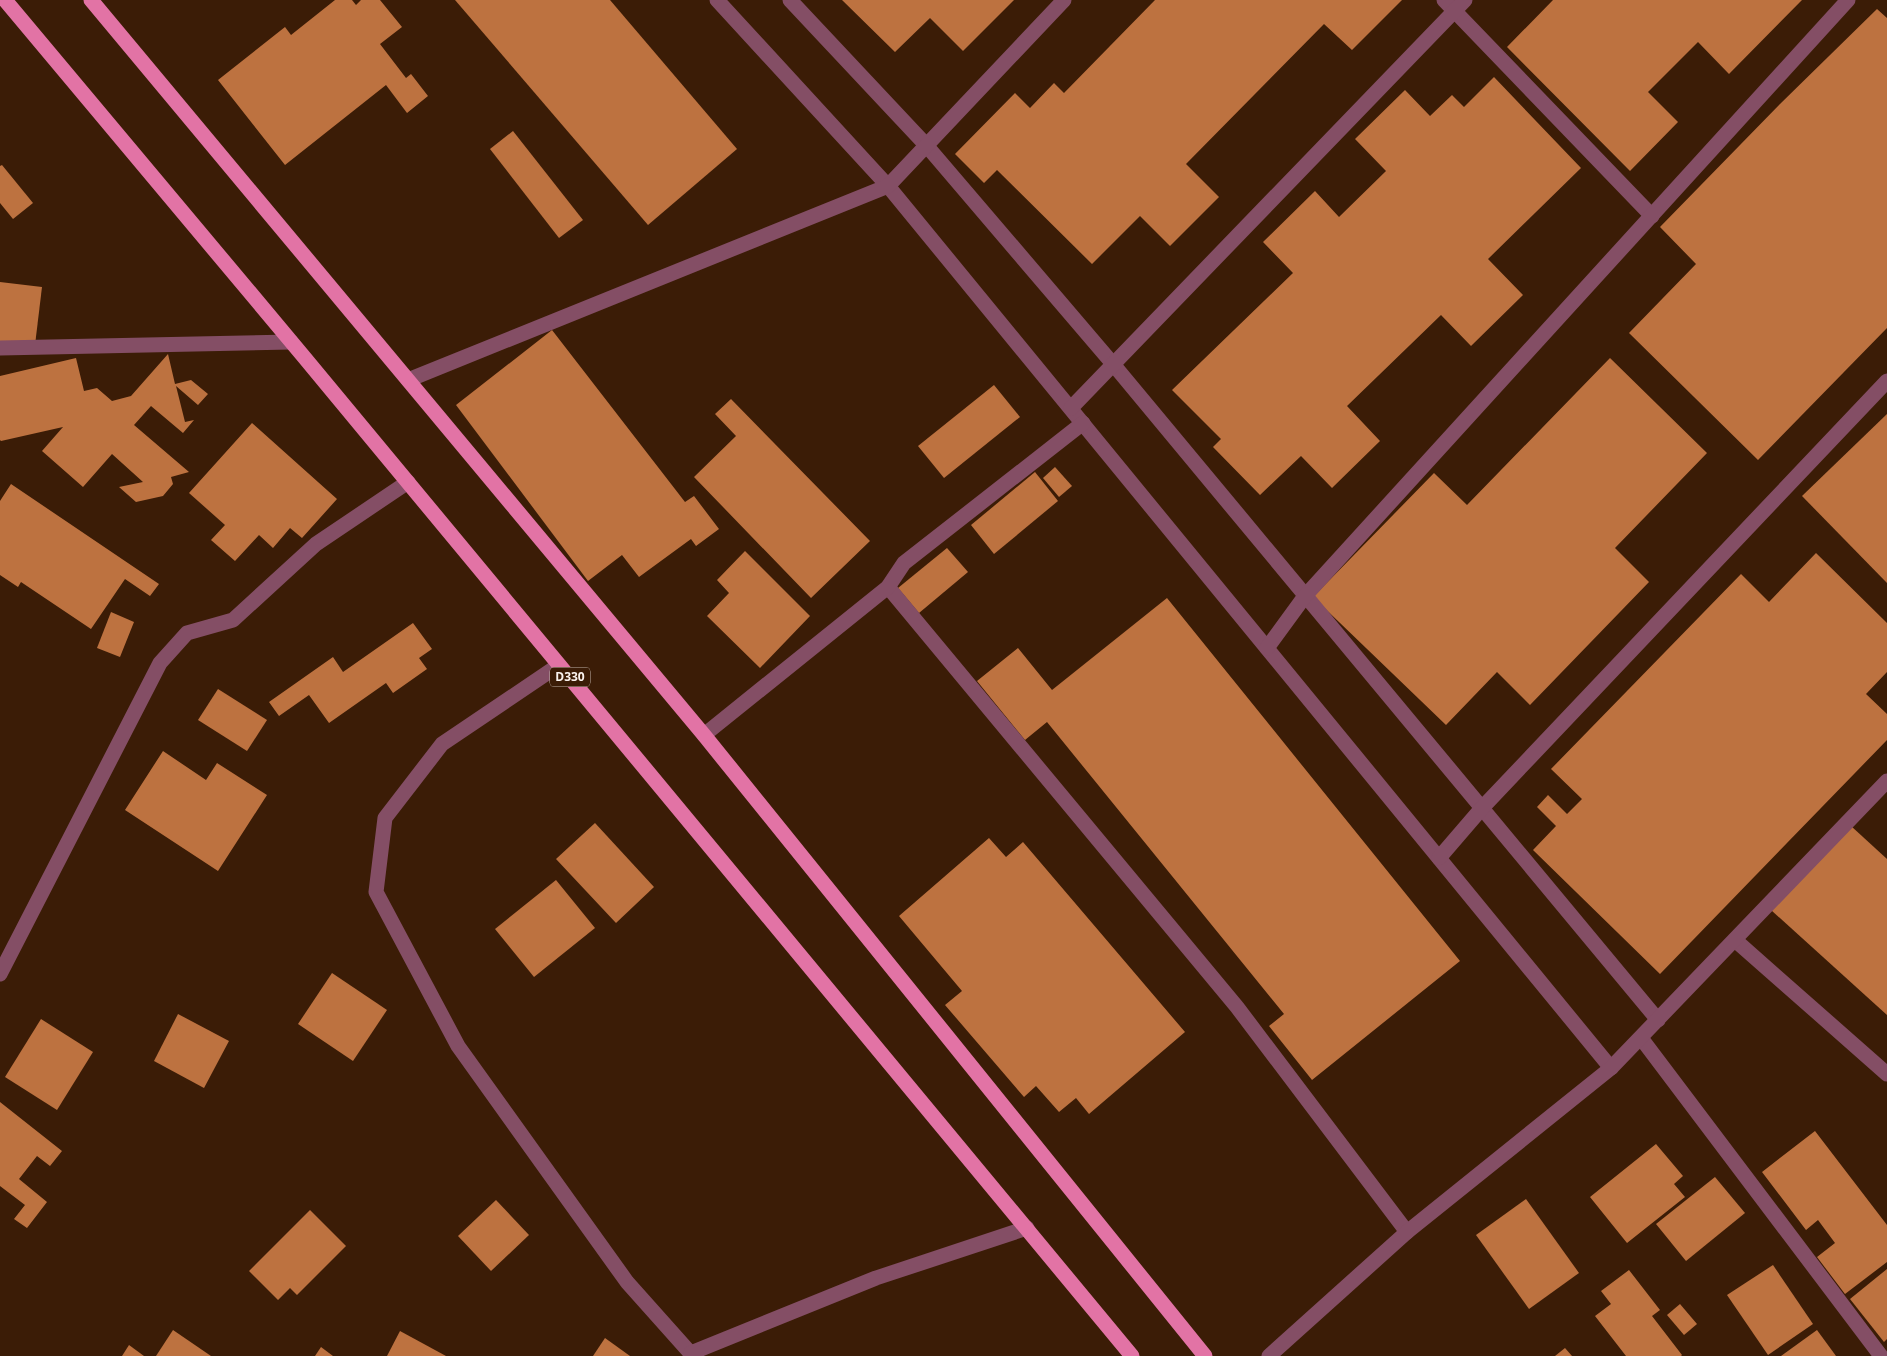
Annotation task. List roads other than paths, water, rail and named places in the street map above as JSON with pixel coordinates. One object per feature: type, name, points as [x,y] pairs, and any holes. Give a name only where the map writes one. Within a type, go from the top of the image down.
[{"type":"main road","name":"D330","points":[[5,0],[408,482],[1132,1356]]},
{"type":"main road","points":[[91,0],[704,735],[1205,1356]]},
{"type":"street","points":[[717,0],[888,186],[1611,1068]]},
{"type":"street","points":[[790,0],[926,145],[1113,364],[1658,1020]]},
{"type":"street","points":[[408,380],[888,186],[1064,0]]},
{"type":"street","points":[[1266,648],[1305,596],[1848,0]]},
{"type":"street","points":[[1071,408],[1455,3],[1652,216]]},
{"type":"street","points":[[0,348],[291,342]]},
{"type":"street","points":[[1439,858],[1482,808],[1887,381]]},
{"type":"street","points":[[704,735],[888,588],[904,563],[1083,423]]},
{"type":"street","points":[[0,974],[160,664],[187,633],[233,620],[316,544],[408,482]]},
{"type":"street","points":[[888,588],[1237,1007],[1407,1232]]},
{"type":"street","points":[[560,665],[442,744],[385,818],[376,892],[458,1046],[627,1282],[692,1354],[876,1278],[1027,1228]]},
{"type":"street","points":[[1269,1356],[1407,1232],[1611,1068],[1887,781]]},
{"type":"street","points":[[1735,940],[1887,1074]]},
{"type":"street","points":[[1641,1038],[1881,1356]]}]
